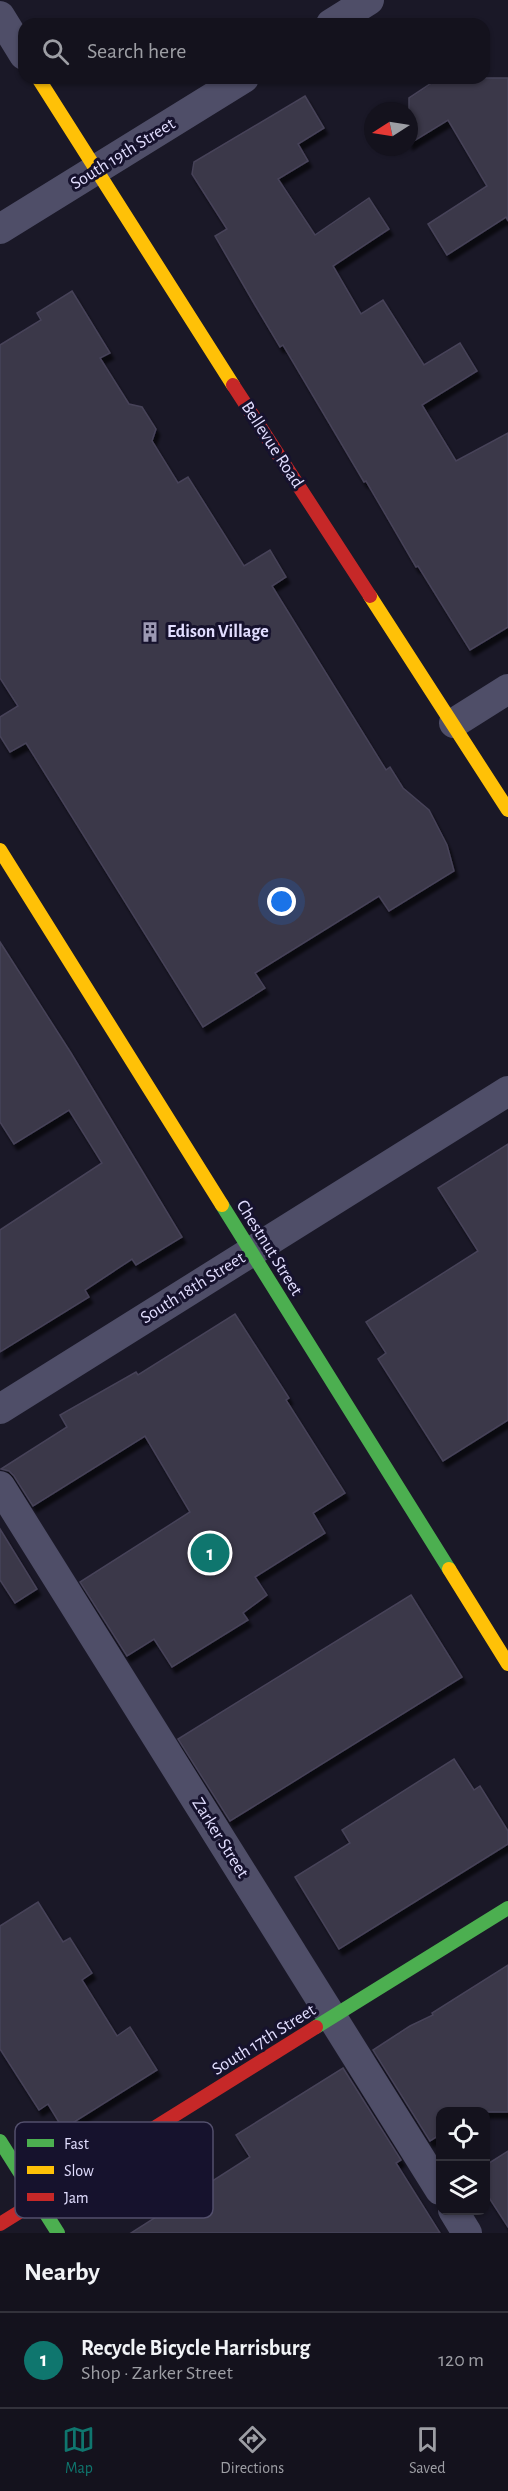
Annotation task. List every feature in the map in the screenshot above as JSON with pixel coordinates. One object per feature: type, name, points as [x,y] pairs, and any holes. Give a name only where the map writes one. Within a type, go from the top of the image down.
[{"type":"street","points":[[340,18],[369,0]]},
{"type":"street","points":[[0,16],[18,45]]},
{"type":"street","name":"Bellevue Road","points":[[42,84],[270,443],[454,723],[508,810]]},
{"type":"street","name":"South 19th Street","points":[[0,229],[234,84]]},
{"type":"street","points":[[454,723],[508,689]]},
{"type":"street","name":"Chestnut Street","points":[[0,850],[508,1664]]},
{"type":"street","name":"South 18th Street","points":[[0,1409],[508,1091]]},
{"type":"street","name":"Zarker Street","points":[[0,1486],[436,2182]]},
{"type":"street","name":"South 17th Street","points":[[164,2122],[508,1908]]},
{"type":"street","points":[[0,2142],[15,2165]]},
{"type":"street","name":"South 17th Street","points":[[0,2224],[15,2215]]},
{"type":"street","points":[[456,2215],[467,2233]]},
{"type":"street","points":[[49,2218],[58,2233]]},
{"type":"building","points":[[490,78],[508,78],[508,221],[506,217],[447,255],[428,224],[487,186],[448,120],[418,138],[418,102],[409,102],[409,98],[430,84],[490,84]]},
{"type":"building","points":[[305,96],[324,128],[298,144],[308,161],[278,179],[315,235],[369,198],[389,229],[333,266],[361,314],[383,300],[424,365],[460,343],[477,371],[422,405],[456,461],[508,433],[508,627],[470,650],[418,566],[416,567],[283,345],[280,347],[255,305],[215,236],[227,229],[192,174],[194,162]]},
{"type":"building","name":"Edison Village","points":[[72,291],[110,353],[100,358],[129,404],[142,407],[156,429],[152,441],[178,483],[188,477],[244,566],[270,550],[286,577],[272,586],[386,770],[390,767],[403,788],[429,810],[447,845],[454,871],[389,911],[379,896],[255,973],[265,988],[203,1027],[26,743],[10,752],[0,736],[0,717],[18,706],[0,678],[0,345],[41,320],[37,313]]},
{"type":"building","points":[[0,942],[71,1053],[182,1237],[136,1265],[132,1259],[85,1290],[89,1297],[0,1352],[0,1230],[102,1163],[69,1110],[14,1144],[0,1122]]},
{"type":"building","points":[[508,1144],[508,1420],[443,1461],[378,1359],[386,1353],[366,1322],[478,1251],[438,1188]]},
{"type":"building","points":[[235,1314],[289,1398],[286,1400],[345,1493],[313,1513],[325,1533],[255,1577],[267,1595],[243,1613],[248,1620],[172,1667],[154,1639],[127,1656],[80,1582],[190,1512],[145,1436],[33,1506],[14,1476],[9,1471],[1,1469],[67,1427],[60,1415],[136,1372],[138,1375]]},
{"type":"building","points":[[0,1529],[37,1589],[15,1603],[0,1580]]},
{"type":"building","points":[[411,1595],[462,1677],[230,1821],[178,1739]]},
{"type":"building","points":[[454,1759],[474,1790],[480,1786],[508,1831],[508,1844],[339,1949],[295,1877],[350,1843],[342,1830]]},
{"type":"building","points":[[38,1902],[63,1942],[70,1938],[92,1973],[82,1980],[117,2036],[130,2027],[157,2070],[74,2122],[59,2122],[48,2104],[39,2110],[0,2049],[0,1926]]},
{"type":"building","points":[[508,1965],[508,2112],[490,2112],[490,2107],[436,2107],[436,2137],[430,2141],[373,2050],[410,2026],[433,2015],[432,2013]]},
{"type":"building","points":[[343,2068],[401,2160],[396,2163],[440,2233],[131,2233],[154,2218],[213,2218],[213,2181],[250,2157],[236,2135]]},
{"type":"building","points":[[508,2151],[508,2227],[490,2199],[490,2162]]},
{"type":"traffic: fast","points":[[222,1205],[449,1569]]},
{"type":"traffic: fast","points":[[316,2027],[508,1908]]},
{"type":"traffic: fast","points":[[0,2141],[15,2165]]},
{"type":"traffic: fast","points":[[49,2218],[58,2233]]},
{"type":"traffic: slow","points":[[42,84],[233,385]]},
{"type":"traffic: slow","points":[[370,596],[508,810]]},
{"type":"traffic: slow","points":[[0,850],[222,1205]]},
{"type":"traffic: slow","points":[[449,1569],[508,1664]]},
{"type":"traffic: jam","points":[[233,385],[370,596]]},
{"type":"traffic: jam","points":[[164,2122],[316,2027]]},
{"type":"traffic: jam","points":[[0,2224],[15,2215]]},
{"type":"place","name":"Edison Village","points":[[150,632]]},
{"type":"place","name":"Recycle Bicycle Harrisburg","points":[[210,1553]]}]
